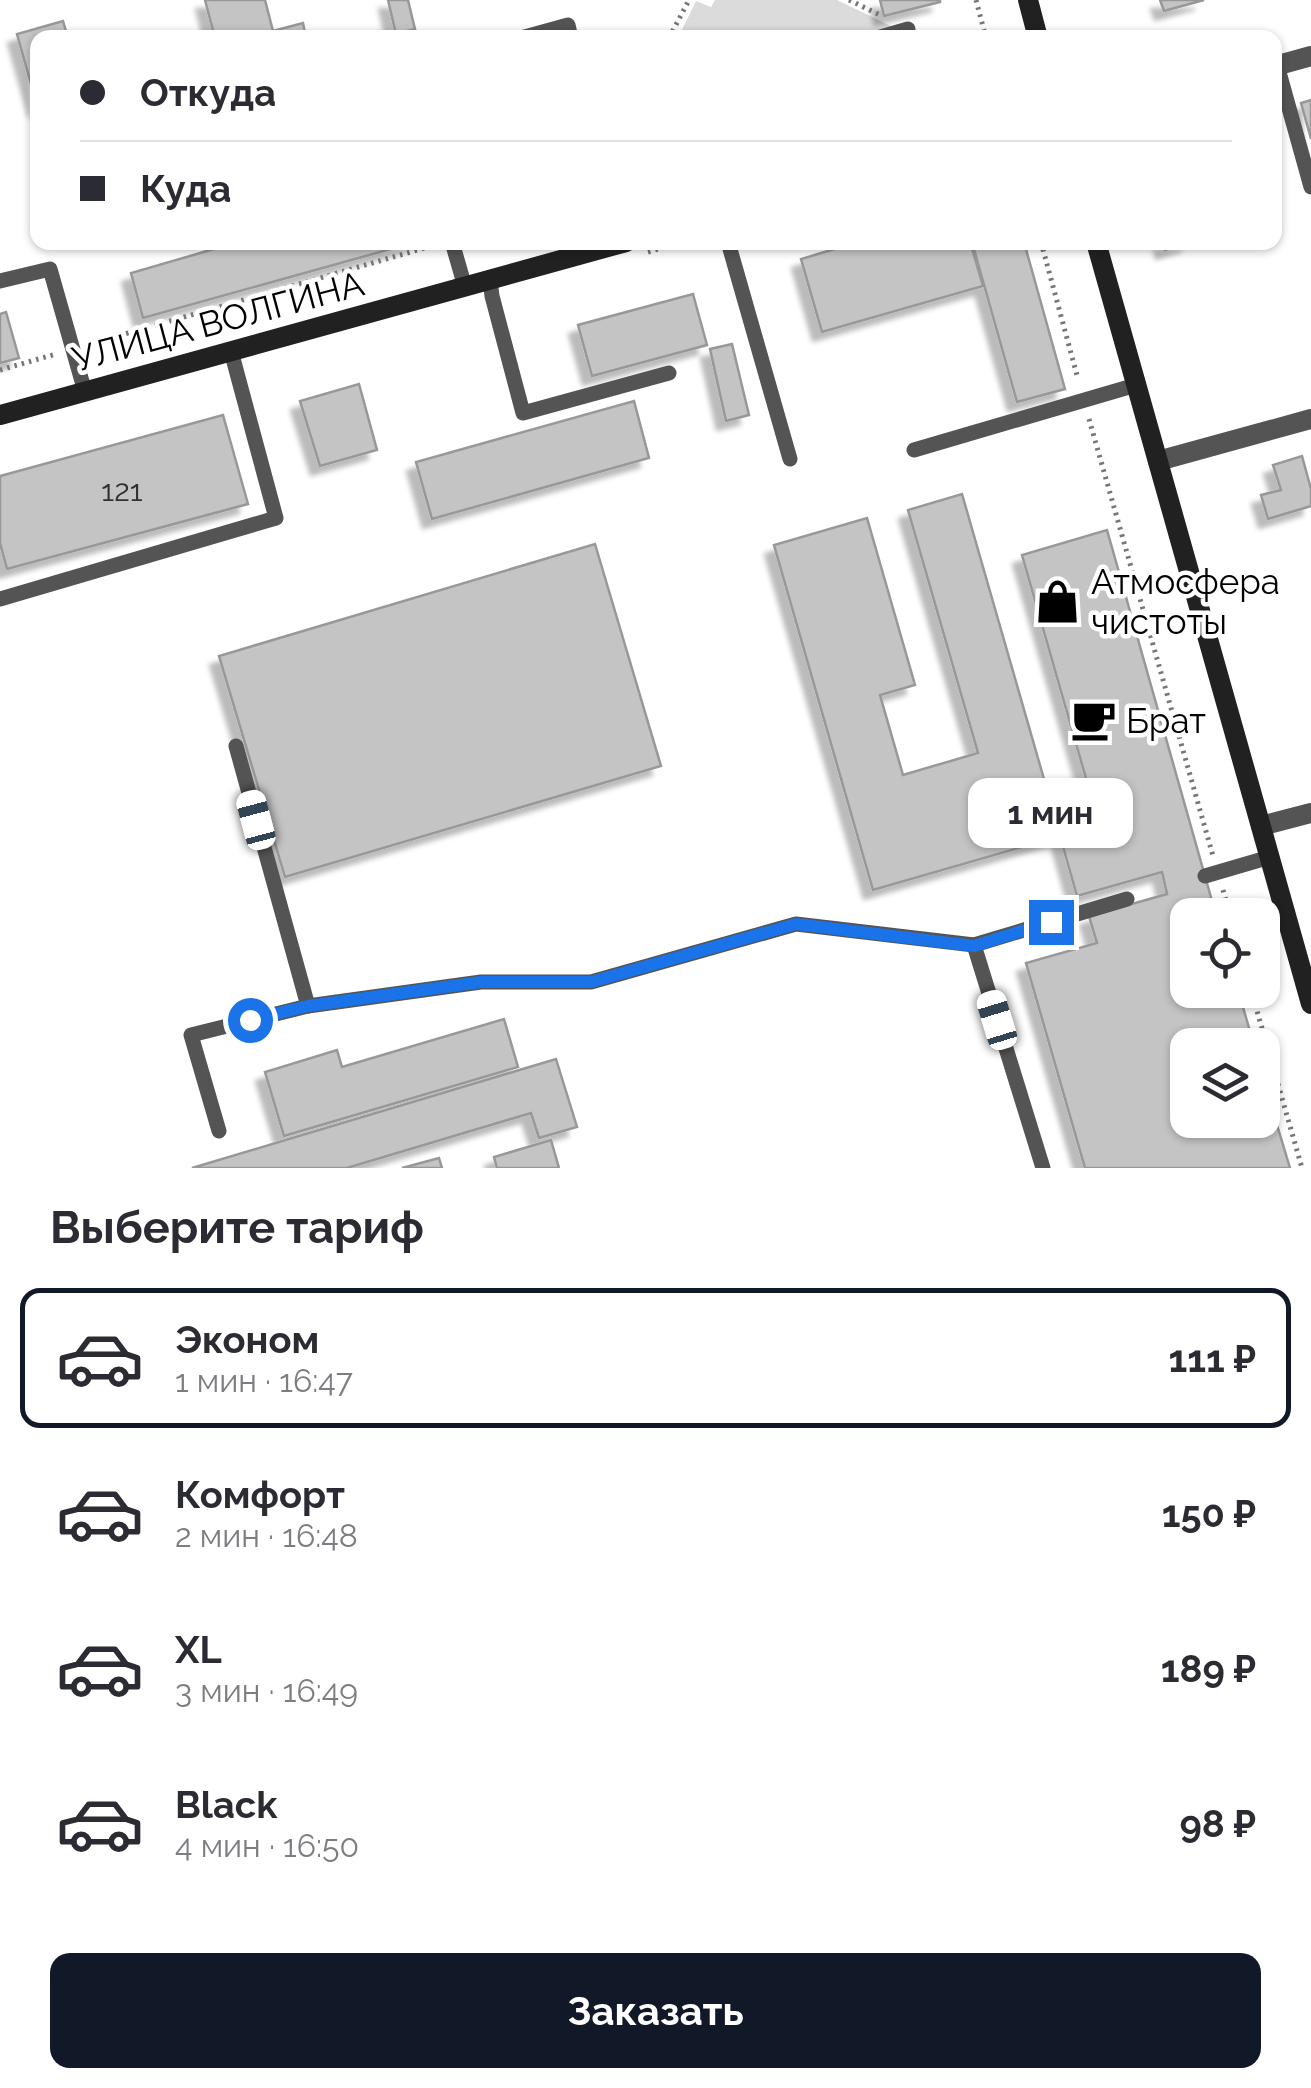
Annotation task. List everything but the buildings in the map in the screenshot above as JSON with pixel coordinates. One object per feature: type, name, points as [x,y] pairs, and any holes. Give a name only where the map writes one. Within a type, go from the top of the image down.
[{"type":"main road","points":[[1028,0],[1036,30]]},
{"type":"main road","name":"УЛИЦА ВОЛГИНА","points":[[0,415],[597,250]]},
{"type":"main road","points":[[1098,250],[1311,1004]]},
{"type":"street","points":[[1282,64],[1311,56]]},
{"type":"street","points":[[1158,460],[1311,419]]},
{"type":"street","points":[[1261,826],[1311,813]]},
{"type":"lane","points":[[1282,87],[1311,187]]},
{"type":"lane","points":[[454,250],[465,287]]},
{"type":"lane","points":[[730,250],[790,460]]},
{"type":"lane","points":[[0,282],[50,268],[85,392]]},
{"type":"lane","points":[[490,280],[523,412],[669,373]]},
{"type":"lane","points":[[0,599],[276,518],[230,352]]},
{"type":"lane","points":[[914,450],[1136,385]]},
{"type":"lane","points":[[236,746],[308,1006]]},
{"type":"lane","points":[[1211,874],[1270,858]]},
{"type":"lane","points":[[220,1131],[192,1036],[308,1006],[481,982],[591,982],[796,924],[974,946],[1127,899]]},
{"type":"lane","points":[[974,946],[1043,1168]]},
{"type":"path","points":[[673,30],[689,0]]},
{"type":"path","points":[[976,0],[984,30]]},
{"type":"path","points":[[0,370],[415,250]]},
{"type":"path","points":[[1043,250],[1211,874],[1222,898]]},
{"type":"path","points":[[1257,1008],[1302,1168]]},
{"type":"shaded area","points":[[715,0],[837,0],[897,29],[682,30],[696,1],[711,7]]},
{"type":"place","name":"Атмосфера чистоты","points":[[1058,601]]},
{"type":"place","name":"Брат","points":[[1093,720]]},
{"type":"route","points":[[250,1020],[308,1006],[481,982],[591,982],[796,924],[974,946],[1051,922]]}]
